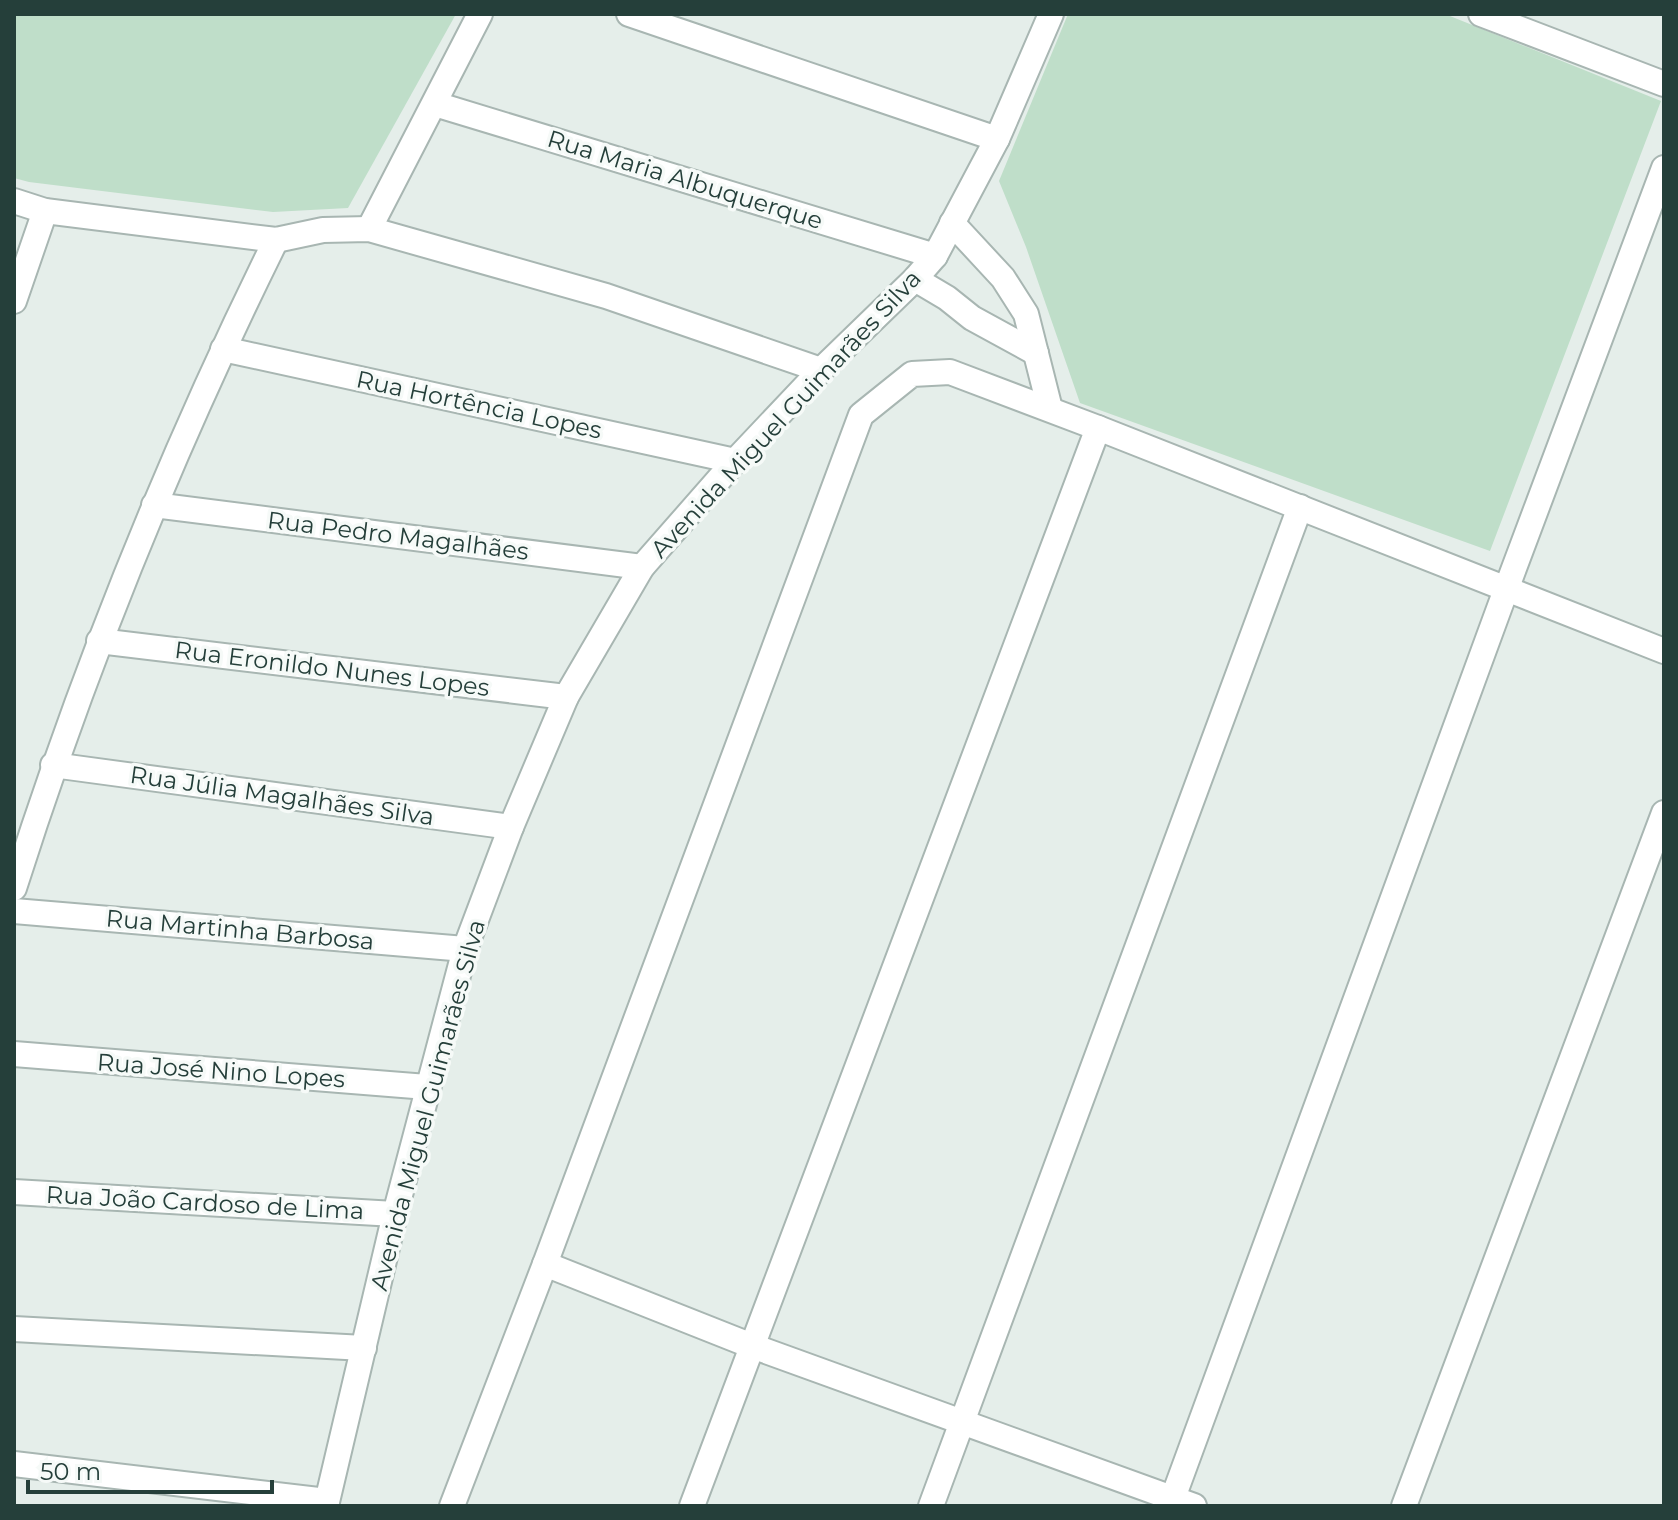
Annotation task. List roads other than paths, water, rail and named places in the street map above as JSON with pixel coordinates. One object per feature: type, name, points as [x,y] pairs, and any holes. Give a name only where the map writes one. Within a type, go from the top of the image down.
[{"type":"street","points":[[369,229],[480,14]]},
{"type":"street","points":[[629,14],[997,139]]},
{"type":"street","name":"Avenida Miguel Guimarães Silva","points":[[326,1503],[395,1214],[465,949],[511,827],[566,697],[642,567],[735,461],[935,256],[997,139],[1051,14]]},
{"type":"street","points":[[1487,15],[1664,84]]},
{"type":"street","name":"Rua Maria Albuquerque","points":[[435,104],[935,256]]},
{"type":"street","points":[[545,1264],[752,1346],[1179,1503],[1507,587],[1664,168]]},
{"type":"street","points":[[14,201],[45,211],[276,240],[323,230],[369,229],[606,296],[821,370]]},
{"type":"street","points":[[14,301],[45,211]]},
{"type":"street","points":[[952,223],[1003,278],[1026,314],[1050,409]]},
{"type":"street","points":[[14,888],[53,765],[99,641],[154,505],[223,349],[276,240]]},
{"type":"street","points":[[915,279],[972,318],[1036,353]]},
{"type":"street","name":"Rua Hortência Lopes","points":[[223,349],[735,461]]},
{"type":"street","points":[[452,1506],[861,415],[912,374],[950,372],[1507,587],[1664,651]]},
{"type":"street","points":[[692,1506],[1098,428]]},
{"type":"street","name":"Rua Pedro Magalhães","points":[[154,505],[642,567]]},
{"type":"street","points":[[931,1506],[1300,507]]},
{"type":"street","name":"Rua Eronildo Nunes Lopes","points":[[99,641],[566,697]]},
{"type":"street","name":"Rua Júlia Magalhães Silva","points":[[53,765],[511,827]]},
{"type":"street","points":[[1404,1506],[1664,813]]},
{"type":"street","name":"Rua Martinha Barbosa","points":[[14,911],[465,949]]},
{"type":"street","name":"Rua José Nino Lopes","points":[[14,1054],[427,1087]]},
{"type":"street","name":"Rua João Cardoso de Lima","points":[[14,1192],[395,1214]]},
{"type":"street","points":[[14,1329],[364,1348]]},
{"type":"street","points":[[14,1464],[326,1503]]}]
